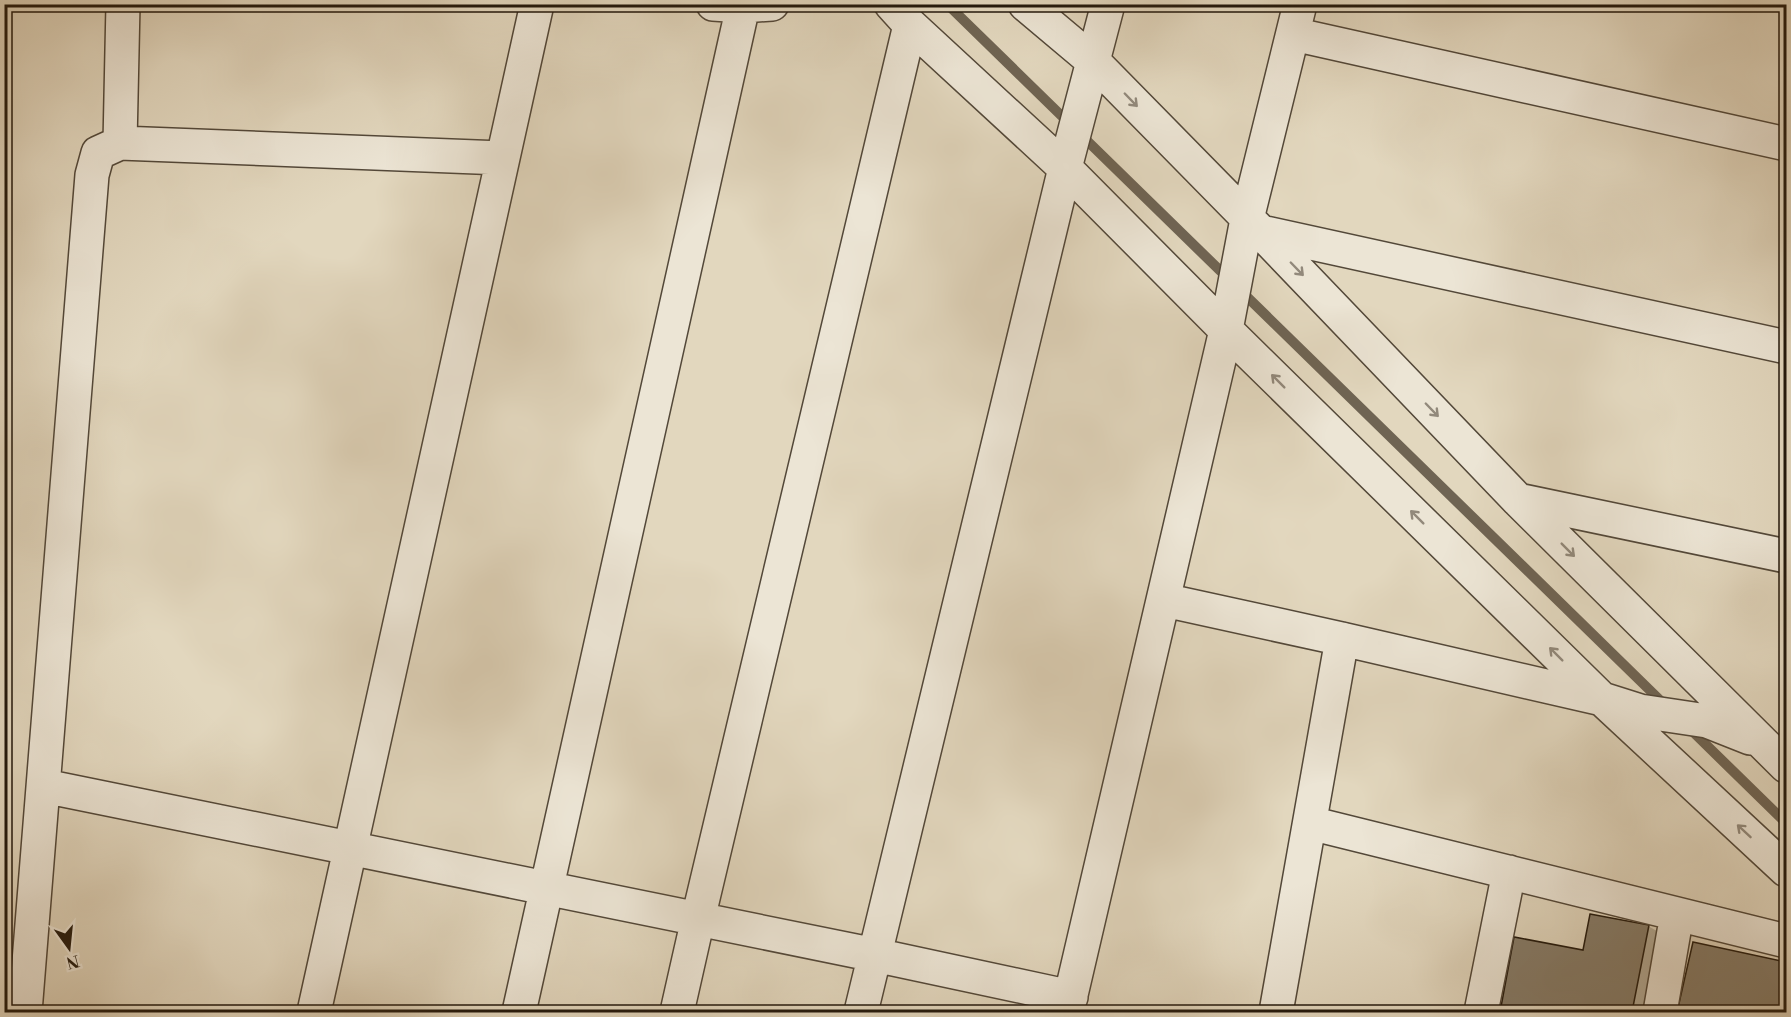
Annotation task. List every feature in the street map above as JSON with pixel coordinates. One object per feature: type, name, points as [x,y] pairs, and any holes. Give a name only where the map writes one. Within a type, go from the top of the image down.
[{"type":"street","points":[[120,143],[123,4]]},
{"type":"street","points":[[314,1012],[537,4]]},
{"type":"street","points":[[1025,4],[1094,62],[1518,500],[1775,746],[1786,766]]},
{"type":"street","points":[[861,1012],[1065,168],[1108,4]]},
{"type":"street","points":[[519,1012],[743,5]]},
{"type":"street","points":[[901,15],[1065,168],[1226,330],[1602,699],[1786,870]]},
{"type":"street","points":[[677,1012],[901,15]]},
{"type":"street","points":[[44,786],[875,956],[1069,1005],[1226,330],[1254,226],[1296,19],[1786,144]]},
{"type":"street","points":[[25,1012],[92,174],[98,153],[120,143],[502,158]]},
{"type":"street","points":[[1254,226],[1786,348]]},
{"type":"street","points":[[1518,500],[1786,556]]},
{"type":"street","points":[[1164,600],[1602,699],[1640,711],[1707,721],[1775,746]]},
{"type":"street","points":[[1276,1012],[1342,639]]},
{"type":"street","points":[[1310,823],[1786,941]]},
{"type":"street","points":[[1481,1012],[1509,872]]},
{"type":"street","points":[[1660,1012],[1677,914]]},
{"type":"building","points":[[1590,914],[1649,925],[1632,1012],[1500,1012],[1514,937],[1583,950]]},
{"type":"building","points":[[1693,942],[1786,962],[1786,1012],[1677,1012]]},
{"type":"waterway","points":[[947,4],[1666,706]]},
{"type":"waterway","points":[[1688,727],[1786,823]]}]
